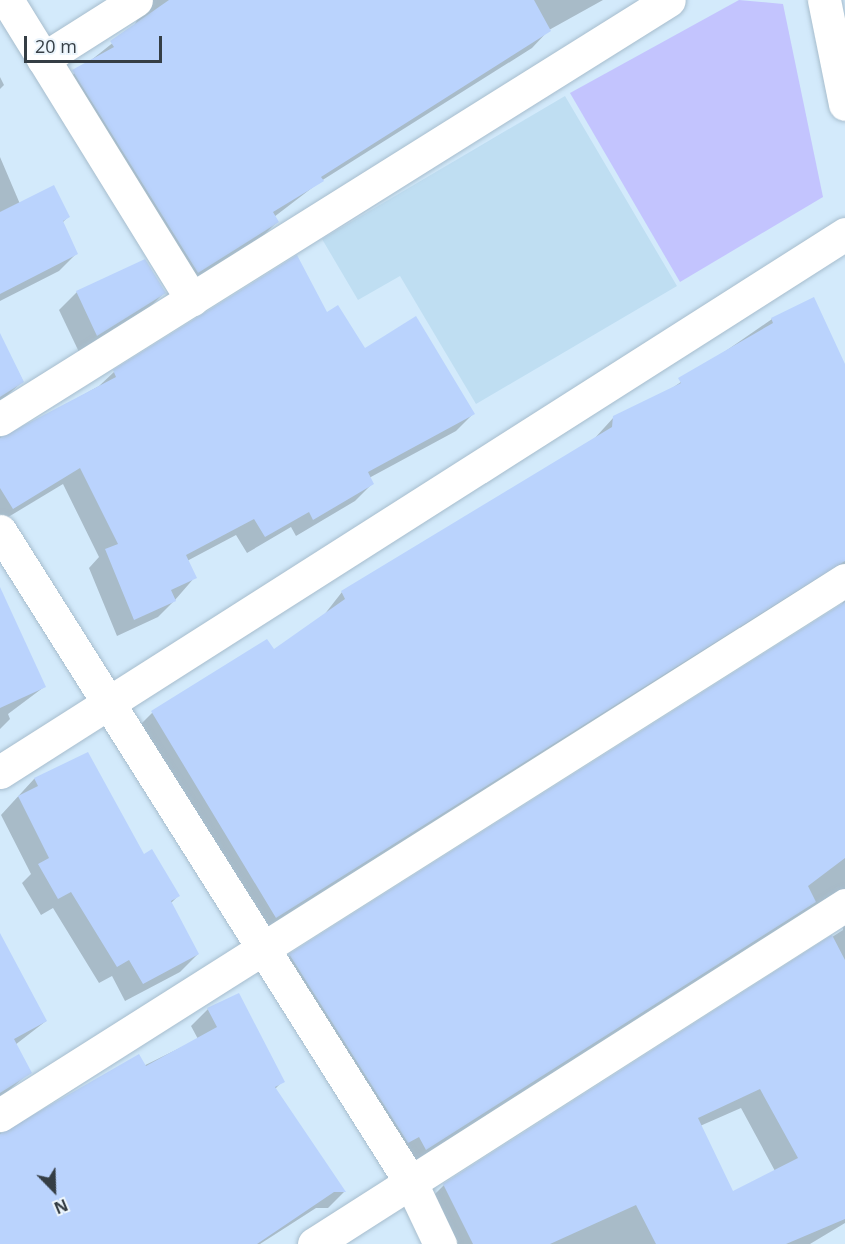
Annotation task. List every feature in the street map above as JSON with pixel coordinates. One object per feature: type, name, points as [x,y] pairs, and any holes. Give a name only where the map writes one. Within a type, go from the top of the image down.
[{"type":"street","points":[[7,0],[192,299]]},
{"type":"street","points":[[43,59],[136,0]]},
{"type":"street","points":[[0,419],[669,0]]},
{"type":"street","points":[[824,0],[845,104]]},
{"type":"street","points":[[0,772],[845,234]]},
{"type":"street","points":[[0,531],[411,1183],[440,1244]]},
{"type":"street","points":[[0,1115],[845,580]]},
{"type":"street","points":[[314,1244],[845,905]]},
{"type":"shaded area","points":[[739,0],[783,4],[823,197],[680,282],[570,93]]},
{"type":"shaded area","points":[[565,96],[677,286],[476,404],[400,276],[358,300],[322,239]]},
{"type":"building","points":[[169,0],[534,0],[551,31],[321,177],[324,181],[273,212],[279,222],[198,273],[72,70],[114,47],[110,41]]},
{"type":"building","points":[[54,185],[70,217],[63,221],[78,254],[0,294],[0,212]]},
{"type":"building","points":[[297,255],[327,312],[338,305],[365,348],[416,316],[475,414],[368,472],[374,484],[313,520],[309,512],[265,537],[254,519],[186,555],[197,578],[171,590],[176,601],[134,620],[105,549],[118,544],[80,468],[13,509],[0,488],[0,438],[116,377],[113,370]]},
{"type":"building","points":[[145,259],[166,293],[97,336],[76,291]]},
{"type":"building","points":[[814,297],[845,364],[845,561],[276,918],[151,711],[267,639],[274,649],[345,599],[341,591],[612,427],[613,416],[681,383],[678,378],[773,323],[771,318]]},
{"type":"building","points":[[0,333],[24,382],[0,397]]},
{"type":"building","points":[[0,587],[46,687],[0,708]]},
{"type":"building","points":[[845,602],[845,858],[808,886],[816,902],[426,1150],[419,1137],[408,1143],[289,954]]},
{"type":"building","points":[[88,752],[144,854],[152,849],[180,896],[171,901],[199,954],[143,984],[129,960],[117,967],[71,892],[58,899],[38,864],[49,858],[18,796],[38,786],[34,778]]},
{"type":"building","points":[[0,933],[47,1021],[14,1039],[32,1073],[0,1093]]},
{"type":"building","points":[[832,935],[845,960],[845,1219],[786,1244],[656,1244],[636,1205],[550,1244],[473,1244],[443,1184]],"holes":[[[760,1089],[798,1158],[733,1191],[698,1118]]]},
{"type":"building","points":[[239,993],[285,1082],[275,1087],[346,1192],[334,1192],[257,1244],[0,1244],[0,1134],[139,1054],[146,1066],[217,1027],[207,1008]]}]
